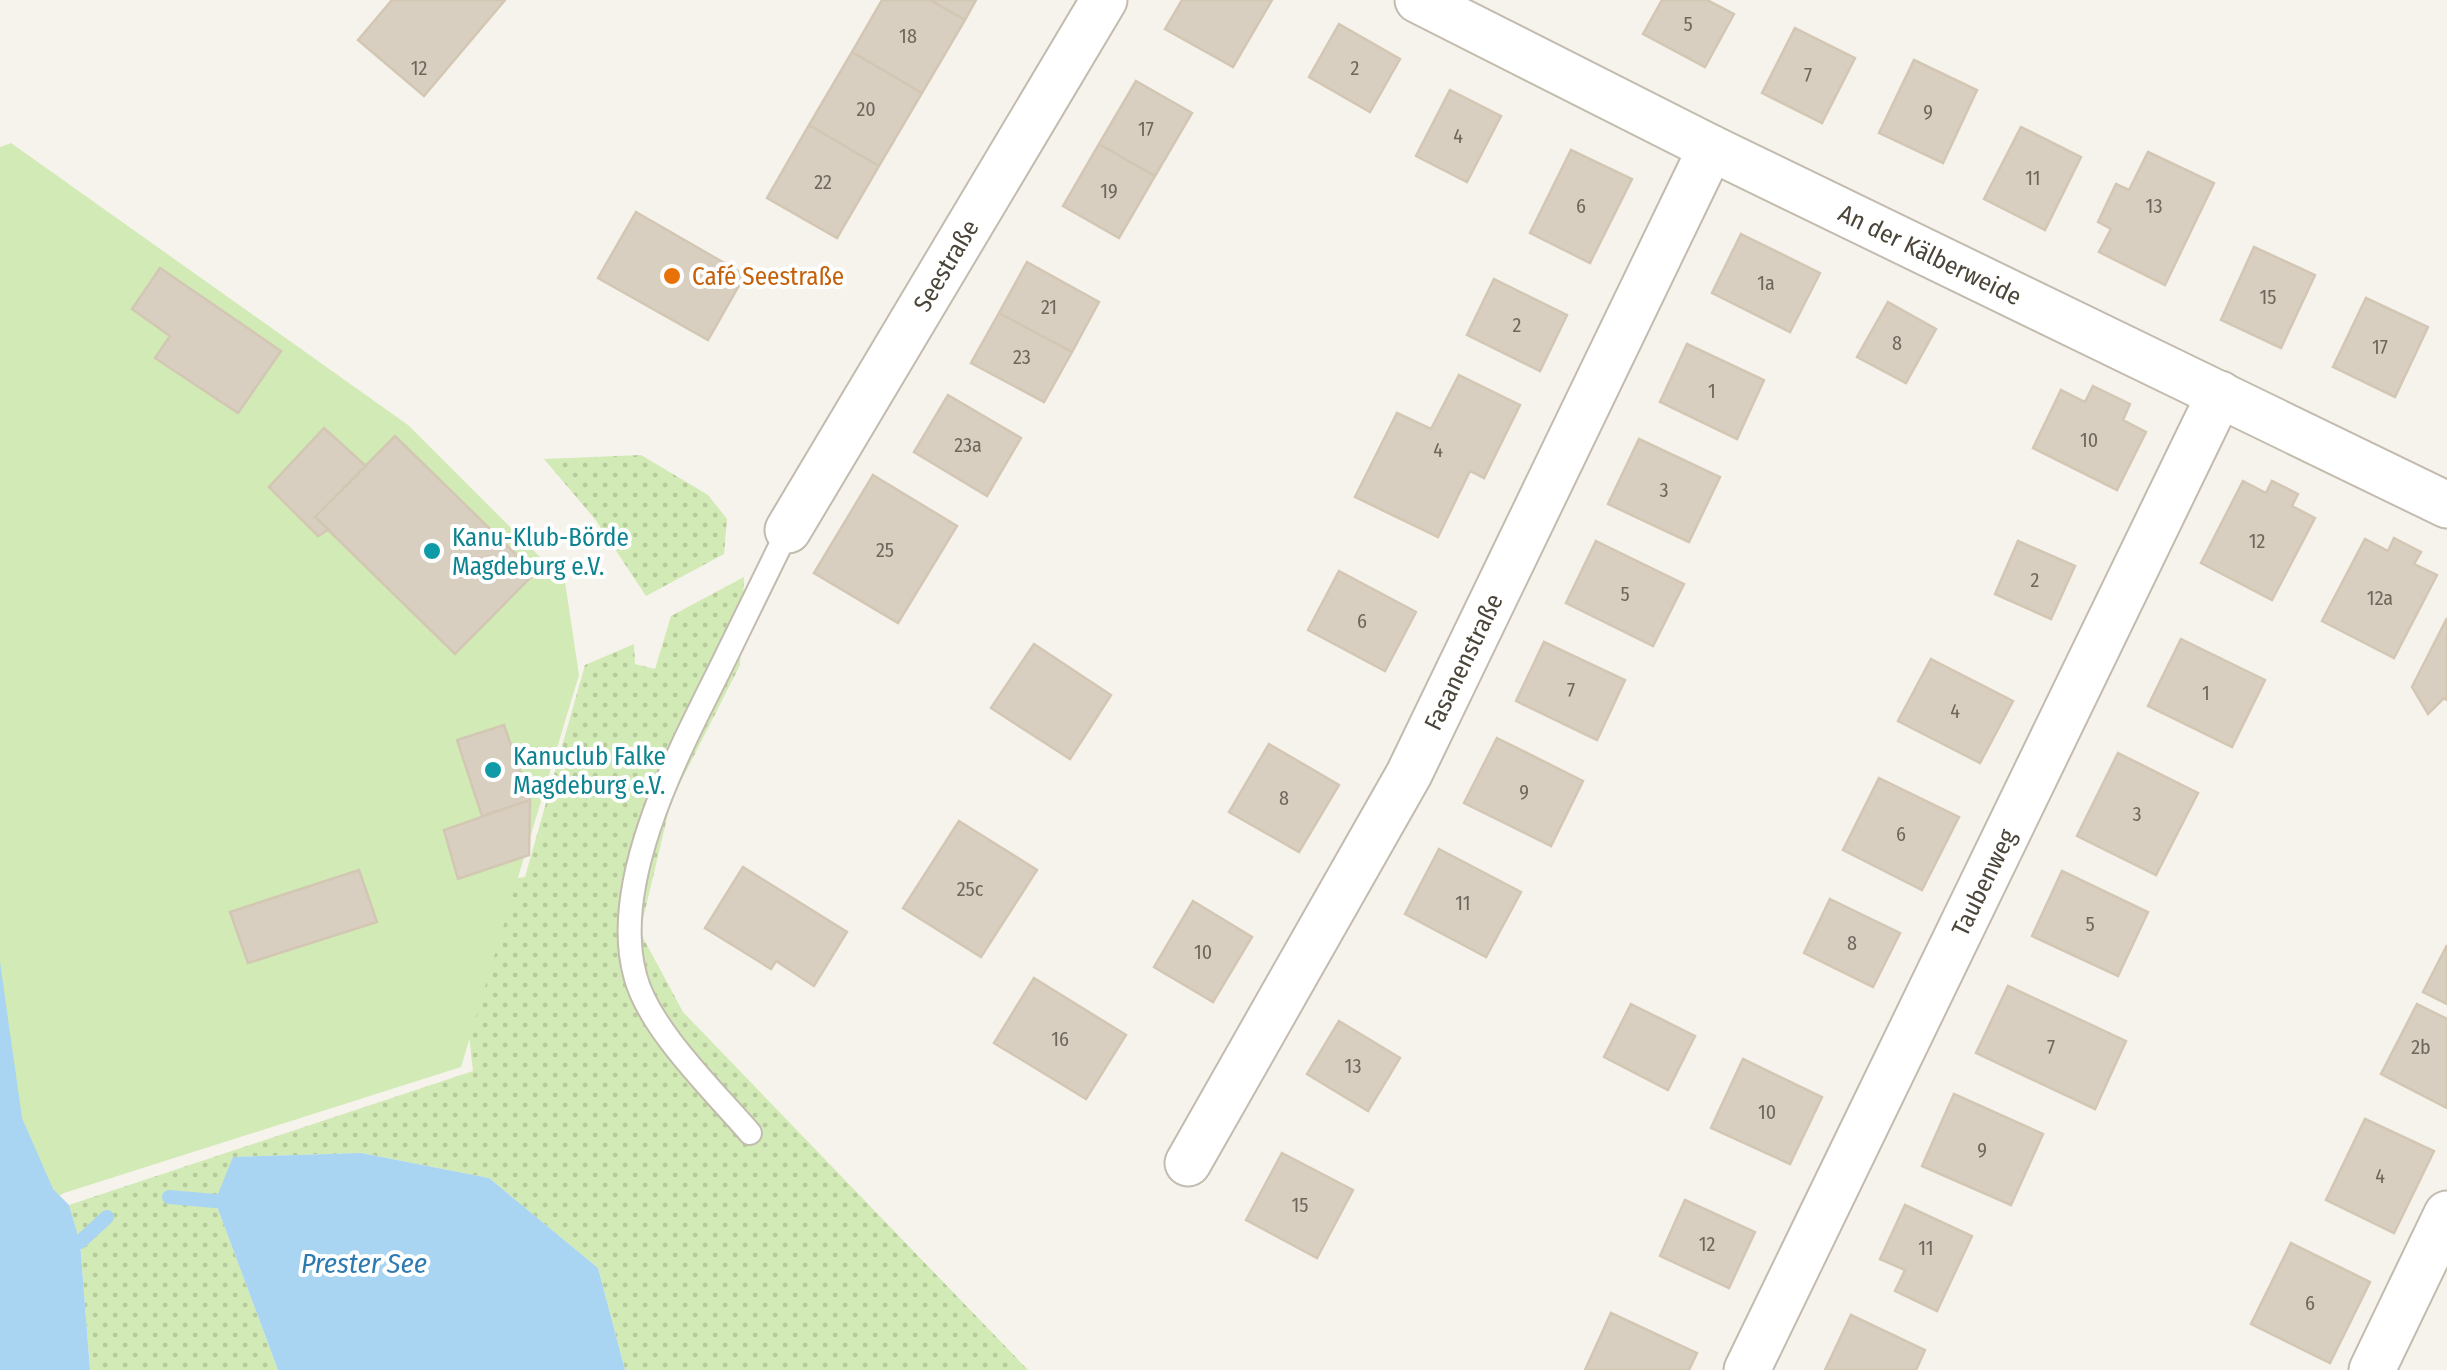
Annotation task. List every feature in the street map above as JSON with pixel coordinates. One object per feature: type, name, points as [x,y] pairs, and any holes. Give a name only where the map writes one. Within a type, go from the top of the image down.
[{"type":"street","name":"Seestraße","points":[[788,530],[1104,0]]},
{"type":"street","name":"An der Kälberweide","points":[[1418,0],[1711,148],[2447,505]]},
{"type":"street","name":"Fasanenstraße","points":[[1188,1162],[1409,774],[1711,148]]},
{"type":"street","name":"Taubenweg","points":[[1747,1370],[2220,394]]},
{"type":"street","points":[[2372,1370],[2447,1214]]},
{"type":"lane","points":[[750,1133],[654,1018],[634,974],[630,914],[644,848],[668,774],[788,530]]},
{"type":"green space","points":[[11,143],[408,425],[565,582],[579,675],[461,1067],[64,1193],[0,1228],[0,147]]},
{"type":"green space","points":[[641,455],[708,495],[727,519],[724,554],[646,596],[595,519],[544,459]]},
{"type":"green space","points":[[744,577],[740,665],[671,801],[640,932],[683,1012],[1028,1370],[625,1370],[598,1268],[489,1178],[361,1153],[234,1157],[215,1201],[278,1370],[90,1370],[80,1242],[69,1205],[473,1071],[452,887],[525,877],[585,665],[634,644],[635,664],[655,669],[671,616]]},
{"type":"water","points":[[0,962],[22,1118],[53,1189],[69,1205],[80,1242],[90,1370],[0,1370]]},
{"type":"water","name":"Prester See","points":[[361,1153],[489,1178],[598,1268],[625,1370],[278,1370],[215,1201],[233,1157]]},
{"type":"building","points":[[392,0],[505,0],[424,96],[358,40]]},
{"type":"building","points":[[882,0],[930,0],[965,20],[922,93],[852,52]]},
{"type":"building","points":[[930,0],[976,0],[965,20]]},
{"type":"building","points":[[1182,0],[1272,0],[1233,67],[1165,29]]},
{"type":"building","points":[[1662,0],[1707,0],[1734,14],[1705,67],[1643,34]]},
{"type":"building","points":[[1339,24],[1400,59],[1370,112],[1309,77]]},
{"type":"building","points":[[1795,28],[1855,58],[1822,123],[1762,93]]},
{"type":"building","points":[[852,52],[922,93],[879,166],[809,125]]},
{"type":"building","points":[[1914,60],[1977,90],[1943,163],[1879,133]]},
{"type":"building","points":[[1136,81],[1192,113],[1155,176],[1099,144]]},
{"type":"building","points":[[1450,90],[1501,116],[1467,182],[1416,156]]},
{"type":"building","points":[[809,125],[879,166],[837,238],[767,198]]},
{"type":"building","points":[[2021,127],[2081,157],[2045,230],[1984,199]]},
{"type":"building","points":[[1099,144],[1155,176],[1119,238],[1063,206]]},
{"type":"building","points":[[1571,150],[1632,179],[1590,263],[1530,233]]},
{"type":"building","points":[[2148,152],[2214,183],[2165,285],[2099,252],[2111,229],[2098,222],[2116,184],[2129,190]]},
{"type":"building","name":"Café Seestraße","points":[[636,212],[745,275],[708,340],[598,278]]},
{"type":"building","points":[[1741,234],[1820,273],[1790,332],[1712,293]]},
{"type":"building","points":[[2254,247],[2315,275],[2281,348],[2221,320]]},
{"type":"building","points":[[1027,262],[1099,302],[1072,352],[999,313]]},
{"type":"building","points":[[160,268],[281,351],[238,413],[155,358],[170,336],[132,309]]},
{"type":"building","points":[[1494,279],[1567,315],[1540,371],[1467,335]]},
{"type":"building","points":[[2366,298],[2428,327],[2395,397],[2333,367]]},
{"type":"building","points":[[1888,302],[1936,329],[1906,383],[1857,357]]},
{"type":"building","points":[[999,313],[1072,352],[1044,402],[971,363]]},
{"type":"building","points":[[1687,344],[1764,380],[1737,439],[1660,402]]},
{"type":"building","points":[[1459,375],[1520,405],[1484,478],[1470,471],[1438,537],[1355,497],[1397,413],[1431,429]]},
{"type":"building","points":[[2093,386],[2130,404],[2123,420],[2146,432],[2117,490],[2033,448],[2061,390],[2085,402]]},
{"type":"building","points":[[948,395],[1021,438],[987,496],[914,452]]},
{"type":"building","points":[[324,428],[366,466],[315,517],[329,529],[318,536],[269,487]]},
{"type":"building","name":"Kanu-Klub-Börde Magdeburg e.V.","points":[[395,436],[535,573],[455,654],[315,517]]},
{"type":"building","points":[[1639,439],[1720,477],[1689,542],[1608,504]]},
{"type":"building","points":[[873,475],[957,526],[898,623],[814,573]]},
{"type":"building","points":[[2243,481],[2266,493],[2272,481],[2298,494],[2292,506],[2315,518],[2272,600],[2201,563]]},
{"type":"building","points":[[2394,538],[2421,552],[2414,564],[2437,575],[2394,658],[2322,621],[2365,539],[2388,551]]},
{"type":"building","points":[[1596,541],[1684,584],[1653,646],[1566,603]]},
{"type":"building","points":[[2018,541],[2075,566],[2051,619],[1995,594]]},
{"type":"building","points":[[1339,571],[1416,612],[1385,671],[1308,630]]},
{"type":"building","points":[[2447,618],[2447,700],[2444,698],[2428,714],[2412,687]]},
{"type":"building","points":[[2181,639],[2265,680],[2232,747],[2148,706]]},
{"type":"building","points":[[1544,642],[1625,680],[1597,740],[1516,701]]},
{"type":"building","points":[[1034,644],[1111,695],[1070,759],[991,708]]},
{"type":"building","points":[[1931,659],[2013,701],[1980,763],[1898,721]]},
{"type":"building","name":"Kanuclub Falke Magdeburg e.V.","points":[[504,725],[530,800],[482,816],[457,740]]},
{"type":"building","points":[[1497,738],[1583,781],[1551,846],[1464,803]]},
{"type":"building","points":[[1269,744],[1339,785],[1299,852],[1229,812]]},
{"type":"building","points":[[2118,753],[2198,793],[2156,875],[2077,836]]},
{"type":"building","points":[[1879,778],[1959,817],[1922,890],[1843,850]]},
{"type":"building","points":[[530,800],[529,855],[458,879],[444,830]]},
{"type":"building","points":[[959,821],[1037,870],[981,957],[903,908]]},
{"type":"building","points":[[1439,849],[1521,892],[1486,957],[1405,914]]},
{"type":"building","points":[[743,867],[847,932],[814,986],[776,961],[771,969],[705,928]]},
{"type":"building","points":[[359,870],[377,922],[248,963],[230,912]]},
{"type":"building","points":[[2062,871],[2148,912],[2118,976],[2032,936]]},
{"type":"building","points":[[1830,899],[1900,933],[1873,987],[1804,953]]},
{"type":"building","points":[[1193,901],[1252,937],[1213,1002],[1154,967]]},
{"type":"building","points":[[2447,945],[2447,1004],[2423,992]]},
{"type":"building","points":[[1034,978],[1126,1035],[1086,1099],[994,1043]]},
{"type":"building","points":[[2008,986],[2126,1041],[2095,1109],[1976,1053]]},
{"type":"building","points":[[1631,1004],[1695,1036],[1668,1090],[1604,1057]]},
{"type":"building","points":[[2417,1004],[2447,1019],[2447,1108],[2381,1074]]},
{"type":"building","points":[[1339,1021],[1400,1058],[1368,1111],[1307,1074]]},
{"type":"building","points":[[1743,1059],[1822,1097],[1790,1164],[1711,1128]]},
{"type":"building","points":[[1954,1094],[2043,1134],[2011,1205],[1922,1166]]},
{"type":"building","points":[[2365,1119],[2434,1151],[2394,1233],[2326,1200]]},
{"type":"building","points":[[1282,1153],[1353,1190],[1317,1258],[1246,1220]]},
{"type":"building","points":[[1685,1200],[1755,1232],[1729,1288],[1660,1256]]},
{"type":"building","points":[[1905,1205],[1972,1236],[1937,1311],[1895,1291],[1905,1270],[1880,1259]]},
{"type":"building","points":[[2291,1243],[2370,1282],[2330,1363],[2251,1324]]},
{"type":"building","points":[[1611,1313],[1697,1353],[1689,1370],[1585,1370]]},
{"type":"building","points":[[1851,1315],[1925,1350],[1916,1370],[1825,1370]]},
{"type":"waterway","points":[[169,1197],[215,1201]]},
{"type":"waterway","points":[[80,1242],[107,1217]]},
{"type":"place","name":"Café Seestraße","points":[[672,276]]},
{"type":"place","name":"Kanu-Klub-Börde Magdeburg e.V.","points":[[432,551]]},
{"type":"place","name":"Kanuclub Falke Magdeburg e.V.","points":[[493,770]]}]
